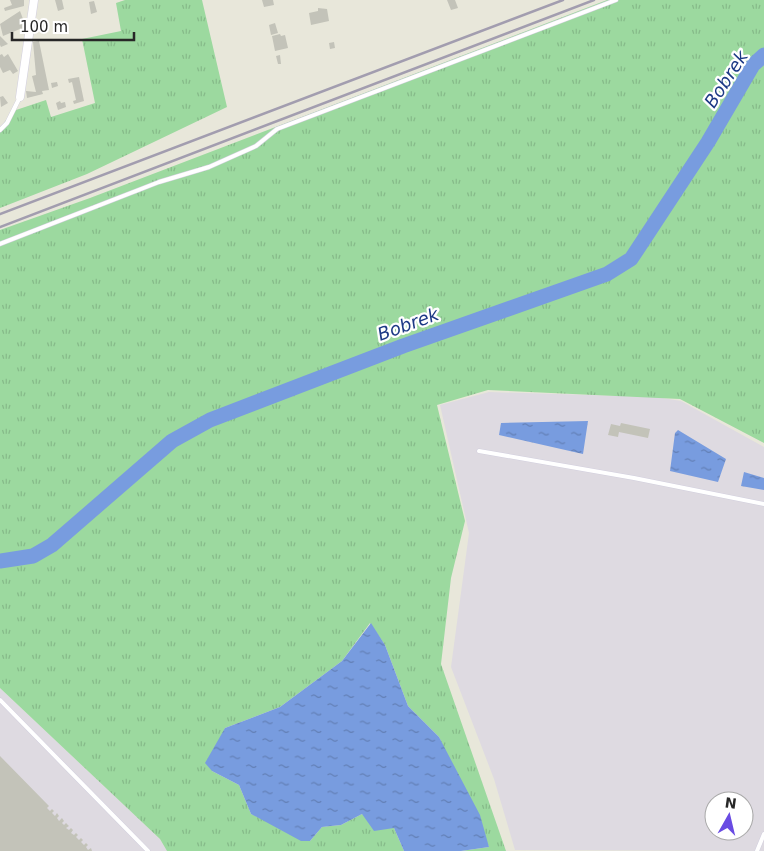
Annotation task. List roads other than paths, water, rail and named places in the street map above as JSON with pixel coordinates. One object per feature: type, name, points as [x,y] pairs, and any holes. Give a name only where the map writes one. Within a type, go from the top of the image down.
[{"type":"street","points":[[20,98],[34,0]]},
{"type":"lane","points":[[0,244],[159,182],[209,167],[256,146],[276,129],[616,0]]},
{"type":"lane","points":[[0,130],[7,123],[20,98]]},
{"type":"lane","points":[[479,451],[634,478],[764,504]]},
{"type":"lane","points":[[0,700],[148,851]]},
{"type":"lane","points":[[757,851],[764,834]]},
{"type":"water","points":[[588,421],[583,454],[499,435],[501,423]]},
{"type":"water","points":[[678,430],[726,459],[718,482],[670,471],[675,433]]},
{"type":"water","points":[[744,472],[764,478],[764,490],[741,486]]},
{"type":"water","points":[[371,623],[385,645],[408,706],[439,737],[480,815],[489,847],[461,851],[404,851],[394,828],[374,831],[362,814],[341,825],[322,827],[310,841],[301,841],[251,814],[239,785],[212,771],[205,763],[225,728],[280,707],[342,661]]},
{"type":"waterway","name":"Bobrek","points":[[0,561],[33,556],[52,545],[172,441],[210,420],[403,346],[607,274],[631,259],[708,142],[753,65],[764,55]]},
{"type":"railway","points":[[0,214],[563,0]]},
{"type":"railway","points":[[0,227],[594,0]]}]
